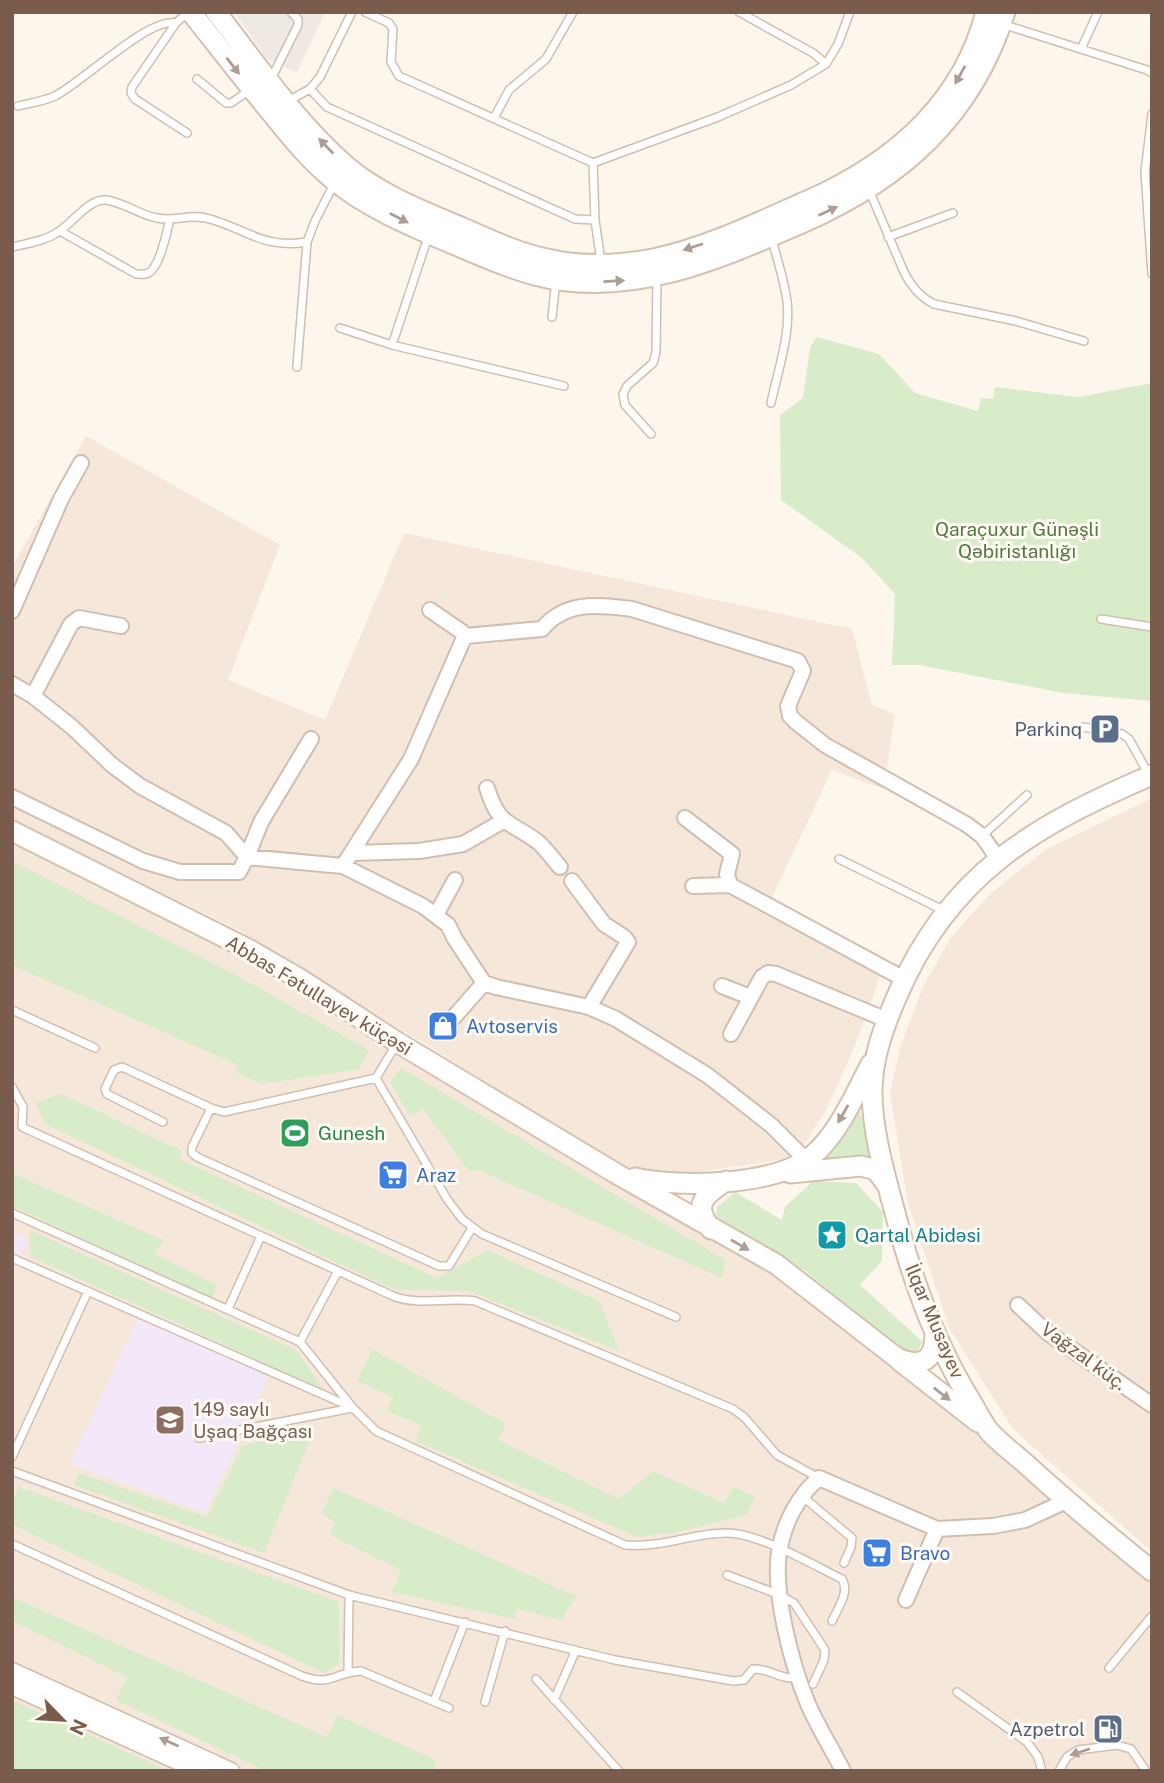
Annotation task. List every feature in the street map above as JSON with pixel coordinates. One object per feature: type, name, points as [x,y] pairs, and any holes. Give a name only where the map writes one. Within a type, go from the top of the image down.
[{"type":"main road","points":[[216,12],[290,136],[335,182],[429,233],[510,268],[556,279],[600,282],[657,276],[715,260],[743,238],[860,175],[901,147],[923,125],[955,83],[976,42],[998,16]]},
{"type":"main road","points":[[185,16],[260,85],[286,102],[325,146],[348,167],[400,200],[522,253],[561,261],[601,263],[653,259],[743,238],[771,236],[837,207],[869,189],[911,157],[953,113],[981,70],[998,16]]},
{"type":"main road","points":[[769,1175],[789,1170],[806,1160],[824,1144],[836,1127],[877,1055],[887,1020],[904,979],[945,911],[967,887],[999,860],[1054,821],[1151,775]]},
{"type":"main road","name":"Abbas Fətullayev küçəsi","points":[[12,831],[248,949],[617,1174],[776,1264],[988,1430]]},
{"type":"main road","name":"İlqar Musayev","points":[[877,1055],[872,1089],[873,1108],[889,1187],[913,1273],[935,1333],[958,1380],[988,1430],[1066,1501],[1152,1572]]},
{"type":"main road","points":[[617,1174],[658,1183],[690,1184],[861,1166],[876,1170],[889,1187]]},
{"type":"main road","points":[[711,1228],[701,1213],[701,1205],[710,1191],[727,1181]]},
{"type":"main road","points":[[897,1358],[916,1364],[924,1362],[933,1350],[935,1333]]},
{"type":"street","points":[[12,611],[61,499],[80,463]]},
{"type":"street","points":[[465,636],[542,629],[560,614],[584,605],[632,609],[786,656],[798,662],[803,671],[788,706],[790,716],[796,722],[825,745],[966,824],[982,836],[999,860]]},
{"type":"street","points":[[430,610],[465,636]]},
{"type":"street","points":[[33,696],[72,624],[79,618],[121,626]]},
{"type":"street","points":[[348,860],[411,759],[465,636]]},
{"type":"street","points":[[12,684],[33,696],[131,779],[226,833],[247,857],[348,860],[463,844],[503,821]]},
{"type":"street","points":[[12,797],[143,861],[180,872],[239,872],[261,822],[312,739]]},
{"type":"street","points":[[487,788],[493,806],[503,821],[539,843],[560,867]]},
{"type":"street","points":[[685,818],[732,854],[727,874],[730,885]]},
{"type":"street","points":[[348,860],[449,925],[454,939],[484,983],[589,1007],[616,1019],[707,1075],[771,1125],[806,1160]]},
{"type":"street","points":[[436,915],[455,880]]},
{"type":"street","points":[[572,881],[604,924],[628,942],[589,1007]]},
{"type":"street","points":[[694,886],[730,885],[904,979]]},
{"type":"street","points":[[732,1034],[762,977],[768,973],[887,1020]]},
{"type":"street","points":[[454,1017],[484,983]]},
{"type":"street","points":[[722,986],[750,998]]},
{"type":"street","name":"Vağzal küç.","points":[[1018,1305],[1048,1333],[1152,1405]]},
{"type":"street","points":[[843,1771],[798,1678],[780,1595],[779,1548],[801,1496],[819,1478],[937,1529],[993,1526],[1025,1520],[1066,1501]]},
{"type":"street","points":[[906,1600],[937,1529]]},
{"type":"street","points":[[12,1671],[231,1771]]},
{"type":"street","points":[[12,1686],[198,1771]]},
{"type":"lane","points":[[197,79],[226,103],[231,103],[260,85],[298,25],[298,19],[291,12]]},
{"type":"lane","points":[[286,102],[310,89],[320,76],[352,12]]},
{"type":"lane","points":[[365,12],[389,23],[393,29],[391,62],[399,76],[593,163],[718,117],[791,85],[826,64],[838,44],[850,12]]},
{"type":"lane","points":[[494,118],[509,90],[546,59],[573,12]]},
{"type":"lane","points":[[739,12],[813,53],[826,64]]},
{"type":"lane","points":[[1081,49],[1098,12]]},
{"type":"lane","points":[[18,106],[56,95],[130,41],[162,24],[185,16]]},
{"type":"lane","points":[[185,16],[132,86],[131,93],[135,99],[187,133]]},
{"type":"lane","points":[[998,16],[1081,49],[1147,69],[1152,73]]},
{"type":"lane","points":[[310,89],[327,107],[575,219],[595,220]]},
{"type":"lane","points":[[1152,114],[1145,172],[1152,274]]},
{"type":"lane","points":[[593,163],[595,220],[601,263]]},
{"type":"lane","points":[[297,367],[307,242],[314,221],[335,182]]},
{"type":"lane","points":[[869,189],[910,284],[924,299],[934,304],[1016,321],[1084,341]]},
{"type":"lane","points":[[12,247],[49,238],[94,203],[105,200],[157,218],[170,219],[189,215],[210,219],[269,243],[283,245],[307,242]]},
{"type":"lane","points":[[888,237],[953,213]]},
{"type":"lane","points":[[60,231],[136,274],[146,275],[152,271],[158,259],[170,219]]},
{"type":"lane","points":[[392,345],[429,233]]},
{"type":"lane","points":[[771,236],[787,302],[787,325],[771,403]]},
{"type":"lane","points":[[651,434],[625,405],[622,394],[627,386],[653,363],[656,352],[657,276]]},
{"type":"lane","points":[[552,317],[556,279]]},
{"type":"lane","points":[[340,328],[392,345],[564,386]]},
{"type":"lane","points":[[1101,619],[1152,627]]},
{"type":"lane","points":[[1083,727],[1122,734],[1129,739],[1151,775]]},
{"type":"lane","points":[[982,836],[1027,795]]},
{"type":"lane","points":[[839,859],[945,911]]},
{"type":"lane","points":[[12,1010],[95,1048]]},
{"type":"lane","points":[[163,1122],[107,1094],[105,1089],[114,1070],[122,1067],[224,1112],[376,1078],[397,1042]]},
{"type":"lane","points":[[376,1078],[447,1199],[472,1228],[676,1317]]},
{"type":"lane","points":[[12,1087],[23,1107],[22,1127]]},
{"type":"lane","points":[[211,1108],[192,1147],[192,1153],[197,1157],[439,1266],[449,1266],[472,1228]]},
{"type":"lane","points":[[12,1122],[400,1298],[461,1298],[475,1301],[733,1409],[751,1423],[777,1455],[819,1478]]},
{"type":"lane","points":[[12,1213],[300,1342],[353,1408],[376,1431],[625,1545],[648,1546],[732,1533],[779,1548],[842,1579],[846,1590],[832,1620]]},
{"type":"lane","points":[[228,1309],[261,1236]]},
{"type":"lane","points":[[12,1258],[353,1408]]},
{"type":"lane","points":[[300,1342],[338,1271]]},
{"type":"lane","points":[[12,1457],[88,1291]]},
{"type":"lane","points":[[199,1438],[353,1408]]},
{"type":"lane","points":[[12,1471],[349,1595],[615,1660],[733,1681],[744,1680],[753,1669],[758,1668],[788,1679],[798,1678]]},
{"type":"lane","points":[[801,1496],[852,1538],[844,1563]]},
{"type":"lane","points":[[12,1544],[317,1682],[331,1680],[348,1671],[361,1671],[449,1708]]},
{"type":"lane","points":[[727,1575],[794,1603],[825,1650],[824,1660],[813,1684]]},
{"type":"lane","points":[[348,1671],[349,1595]]},
{"type":"lane","points":[[1110,1668],[1152,1616]]},
{"type":"lane","points":[[434,1701],[465,1622]]},
{"type":"lane","points":[[485,1702],[505,1631]]},
{"type":"lane","points":[[554,1700],[576,1650]]},
{"type":"lane","points":[[536,1679],[619,1771]]},
{"type":"lane","points":[[957,1692],[1027,1742],[1038,1757],[1042,1771]]},
{"type":"lane","points":[[1059,1771],[1067,1757],[1078,1750],[1117,1745],[1131,1749],[1146,1771]]},
{"type":"shaded area","points":[[234,12],[325,12],[297,73],[267,59]]},
{"type":"shaded area","points":[[86,436],[280,545],[228,680],[325,720],[404,533],[852,629],[872,705],[895,714],[884,789],[832,770],[764,914],[881,974],[855,1046],[826,1111],[805,1143],[785,1158],[767,1162],[661,1177],[641,1173],[607,1156],[240,931],[12,819],[12,567]]},
{"type":"shaded area","points":[[1152,798],[1152,1552],[1013,1429],[949,1328],[908,1203],[890,1093],[901,1044],[923,987],[951,937],[990,894],[1045,850]]},
{"type":"shaded area","points":[[12,842],[261,957],[776,1264],[1152,1572],[1152,1771],[12,1771]]},
{"type":"shaded area","points":[[12,1232],[28,1238],[12,1273]]},
{"type":"shaded area","name":"149 saylı Uşaq Bağçası","points":[[138,1318],[269,1375],[205,1513],[70,1464]]},
{"type":"green space","name":"Qaraçuxur Günəşli Qəbiristanlığı","points":[[817,337],[879,354],[915,393],[978,411],[981,398],[993,399],[995,387],[1078,397],[1152,383],[1152,701],[1063,693],[919,665],[892,665],[895,594],[862,558],[781,500],[780,415],[803,398],[810,347]]},
{"type":"green space","points":[[12,861],[234,974],[369,1050],[359,1069],[262,1084],[235,1072],[238,1065],[12,965]]},
{"type":"green space","points":[[401,1068],[726,1260],[722,1278],[481,1171],[469,1171],[423,1109],[410,1117],[390,1082]]},
{"type":"green space","points":[[61,1094],[182,1151],[180,1159],[437,1278],[488,1250],[599,1301],[619,1351],[469,1291],[395,1290],[45,1124],[36,1103]]},
{"type":"green space","points":[[858,1102],[870,1156],[817,1164],[841,1136]]},
{"type":"green space","points":[[12,1173],[163,1240],[155,1254],[217,1285],[212,1299],[12,1206]]},
{"type":"green space","points":[[813,1181],[856,1183],[883,1212],[882,1261],[860,1285],[923,1342],[917,1351],[903,1351],[804,1270],[715,1219],[717,1207],[735,1192],[782,1220],[785,1207]]},
{"type":"green space","points":[[29,1230],[296,1350],[324,1390],[31,1257]]},
{"type":"green space","points":[[372,1349],[506,1424],[498,1440],[619,1499],[653,1471],[724,1503],[734,1487],[755,1497],[746,1515],[683,1531],[637,1537],[416,1441],[421,1425],[387,1411],[393,1397],[357,1381]]},
{"type":"green space","points":[[316,1424],[264,1553],[74,1485],[79,1473],[207,1517],[242,1446]]},
{"type":"green space","points":[[19,1487],[339,1602],[339,1664],[324,1673],[12,1524],[12,1501]]},
{"type":"green space","points":[[334,1488],[576,1596],[561,1620],[517,1609],[514,1619],[392,1592],[401,1570],[330,1535],[335,1522],[321,1513]]},
{"type":"green space","points":[[12,1597],[327,1737],[337,1715],[436,1760],[434,1771],[266,1771],[116,1700],[127,1677],[12,1621]]},
{"type":"green space","points":[[12,1700],[169,1771],[12,1771]]},
{"type":"place","name":"Parkinq","points":[[1105,729]]},
{"type":"place","name":"Avtoservis","points":[[443,1026]]},
{"type":"place","name":"Gunesh","points":[[295,1133]]},
{"type":"place","name":"Araz","points":[[393,1175]]},
{"type":"place","name":"Qartal Abidəsi","points":[[832,1235]]},
{"type":"place","name":"149 saylı Uşaq Bağçası","points":[[170,1420]]},
{"type":"place","name":"Bravo","points":[[877,1553]]},
{"type":"place","name":"Azpetrol","points":[[1108,1729]]}]
